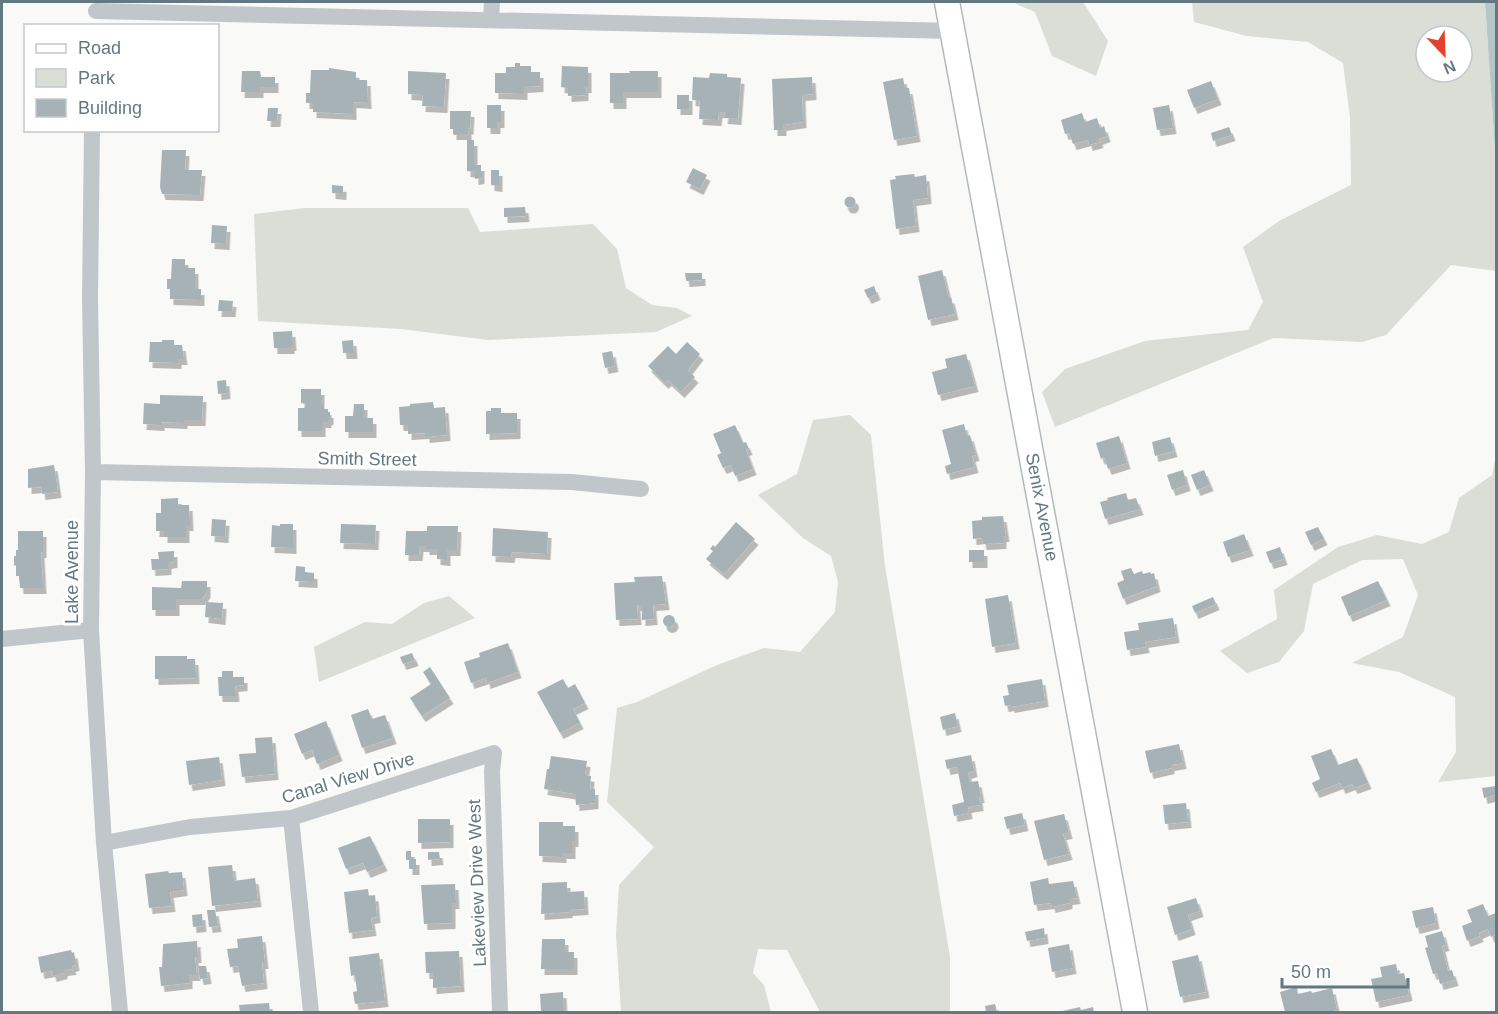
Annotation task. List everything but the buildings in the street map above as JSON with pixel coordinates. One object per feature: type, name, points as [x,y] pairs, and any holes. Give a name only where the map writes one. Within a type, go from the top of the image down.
[{"type":"street","points":[[491,19],[492,2]]},
{"type":"street","name":"Senix Avenue","points":[[947,2],[1134,1012]]},
{"type":"street","points":[[96,12],[952,31]]},
{"type":"street","name":"Lake Avenue","points":[[92,132],[91,630],[104,843],[120,1012]]},
{"type":"street","name":"Smith Street","points":[[93,472],[572,482],[640,489]]},
{"type":"street","points":[[2,639],[91,630]]},
{"type":"street","name":"Canal View Drive","points":[[104,843],[190,827],[291,818],[494,753]]},
{"type":"street","name":"Lakeview Drive West","points":[[494,753],[492,771],[500,1012]]},
{"type":"street","points":[[291,818],[311,1012]]},
{"type":"green space","points":[[1016,2],[1083,2],[1108,41],[1096,76],[1052,56],[1035,12]]},
{"type":"green space","points":[[1192,2],[1485,2],[1496,165],[1496,271],[1451,265],[1386,335],[1362,342],[1273,338],[1055,427],[1042,392],[1065,369],[1145,341],[1248,330],[1263,302],[1243,247],[1279,221],[1351,185],[1350,117],[1343,63],[1308,42],[1247,36],[1194,22]]},
{"type":"green space","points":[[305,208],[468,208],[480,232],[593,224],[617,249],[626,288],[652,305],[677,308],[692,316],[656,332],[488,340],[401,329],[258,321],[254,214]]},
{"type":"green space","points":[[850,415],[871,435],[885,566],[950,957],[950,1012],[820,1012],[787,950],[758,949],[753,973],[764,985],[771,1012],[621,1012],[616,934],[619,885],[654,847],[607,802],[617,708],[637,702],[717,665],[764,648],[800,652],[835,612],[838,582],[831,556],[803,538],[758,495],[797,474],[813,420]]},
{"type":"green space","points":[[1495,460],[1496,776],[1438,782],[1456,752],[1455,697],[1399,672],[1352,663],[1403,637],[1418,595],[1403,559],[1362,560],[1313,584],[1304,631],[1279,662],[1247,673],[1220,651],[1277,619],[1274,590],[1338,547],[1377,535],[1422,544],[1449,532],[1459,498],[1492,475]]},
{"type":"green space","points":[[449,596],[475,618],[319,682],[314,647],[365,622],[392,624],[424,603]]},
{"type":"shaded area","points":[[1485,2],[1496,2],[1496,165]]}]
